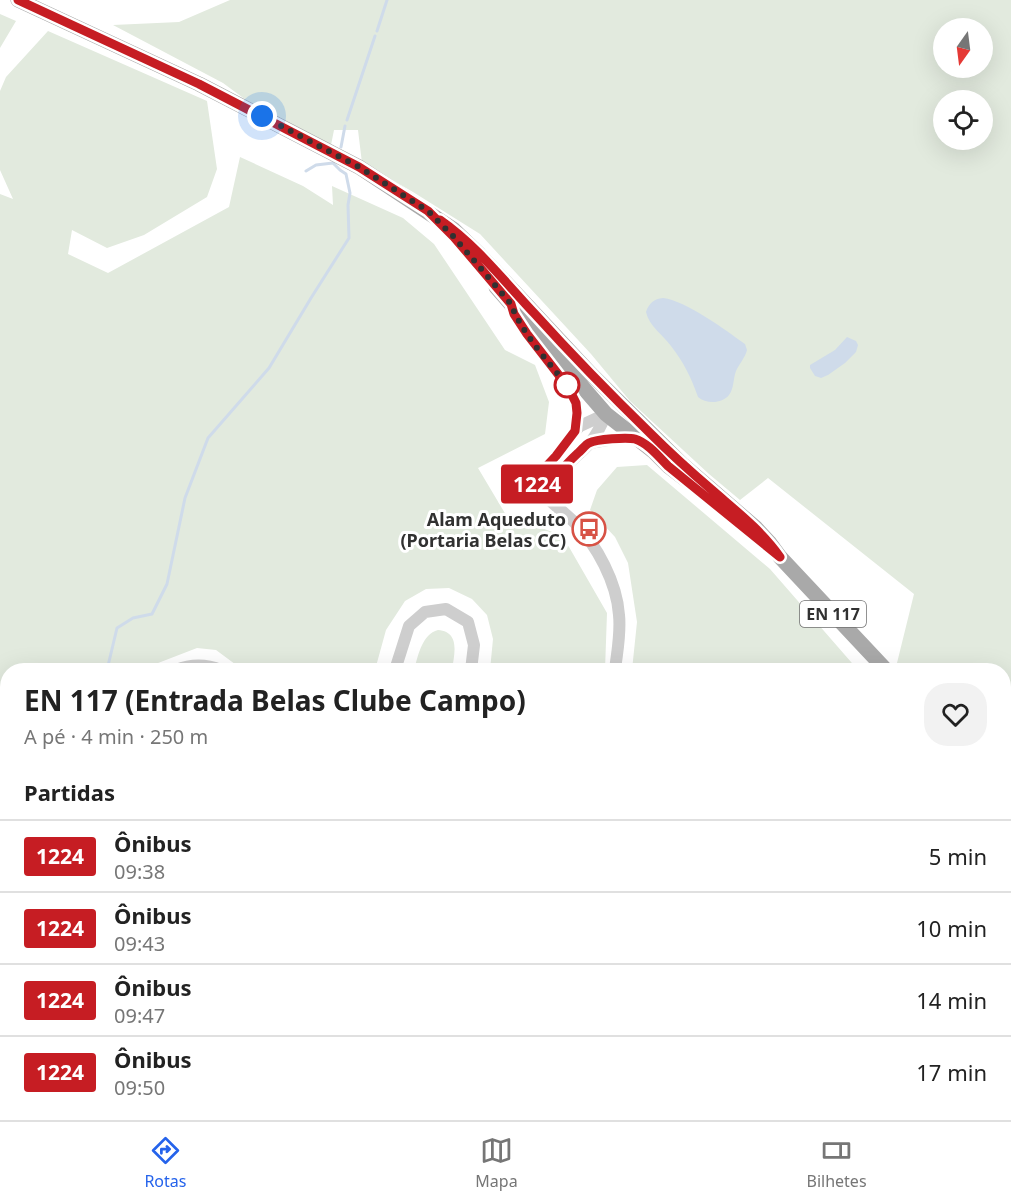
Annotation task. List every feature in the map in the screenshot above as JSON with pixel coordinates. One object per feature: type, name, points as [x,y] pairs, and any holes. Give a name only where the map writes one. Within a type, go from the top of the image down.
[{"type":"main road","name":"EN 117","points":[[18,0],[199,84],[359,167],[453,229],[601,384],[683,465],[756,528],[780,557],[879,663]]},
{"type":"main road","name":"EN 117","points":[[428,211],[454,237],[606,414],[780,557]]},
{"type":"main road","points":[[601,384],[606,414],[625,420],[683,465]]},
{"type":"street","points":[[511,304],[514,314],[527,334],[568,387],[576,403],[575,431]]},
{"type":"street","points":[[606,414],[580,426],[541,472],[536,482],[547,498],[564,511],[589,540],[608,572],[619,614],[620,631],[616,663]]},
{"type":"street","points":[[547,498],[550,486],[557,476],[567,463],[590,443],[606,414]]},
{"type":"street","points":[[590,443],[624,437],[637,440]]},
{"type":"street","points":[[397,663],[409,626],[425,612],[446,609],[468,622],[474,645],[472,663]]},
{"type":"shaded area","points":[[230,0],[1011,0],[1011,663],[897,663],[914,594],[768,478],[740,500],[630,401],[591,354],[480,234],[362,163],[358,130],[334,130],[331,145],[246,100],[223,83],[113,25],[179,22]]},
{"type":"shaded area","points":[[0,14],[16,21],[0,48]]},
{"type":"shaded area","points":[[48,31],[207,101],[217,169],[207,197],[144,235],[107,248],[72,230],[68,254],[108,273],[229,207],[240,157],[303,186],[333,205],[332,186],[403,218],[434,244],[505,350],[535,365],[549,402],[545,434],[478,468],[506,515],[558,534],[569,547],[607,613],[605,663],[491,663],[493,639],[487,615],[472,599],[449,588],[426,589],[405,601],[386,630],[377,663],[234,663],[216,650],[197,648],[158,663],[0,663],[0,194],[13,199],[0,170],[0,91],[6,77]]},
{"type":"shaded area","points":[[647,465],[770,569],[852,663],[633,663],[637,622],[628,563],[615,537],[590,510],[597,490],[617,467]]},
{"type":"shaded area","points":[[438,630],[450,635],[455,651],[453,663],[416,663],[424,641]]},
{"type":"water","points":[[663,298],[694,310],[745,344],[746,353],[736,371],[731,393],[726,398],[714,402],[698,397],[680,358],[650,322],[646,312],[650,304],[654,300]]},
{"type":"water","points":[[847,337],[856,341],[858,345],[856,352],[828,375],[821,378],[815,376],[810,365],[835,350]]},
{"type":"waterway","points":[[377,31],[387,0]]},
{"type":"waterway","points":[[347,120],[375,36]]},
{"type":"waterway","points":[[341,147],[345,126]]},
{"type":"waterway","points":[[109,663],[117,628],[133,618],[152,614],[167,584],[185,498],[208,438],[269,368],[349,238],[350,193],[346,174],[333,163],[316,165],[306,171]]},
{"type":"bus line","name":"1224","points":[[18,0],[199,84],[262,116],[359,167],[428,211],[454,237],[511,304],[514,314],[527,334],[568,387],[576,403],[575,431],[541,472],[536,482],[547,498],[550,486],[567,463],[590,443],[624,437],[637,440],[780,557],[756,528],[652,435],[591,374],[479,254],[440,220]]},
{"type":"place","name":"Alam Aqueduto (Portaria Belas CC)","points":[[589,529]]},
{"type":"route","points":[[262,116],[359,167],[428,211],[454,237],[511,304],[514,314],[527,334],[568,387],[567,385]]}]
